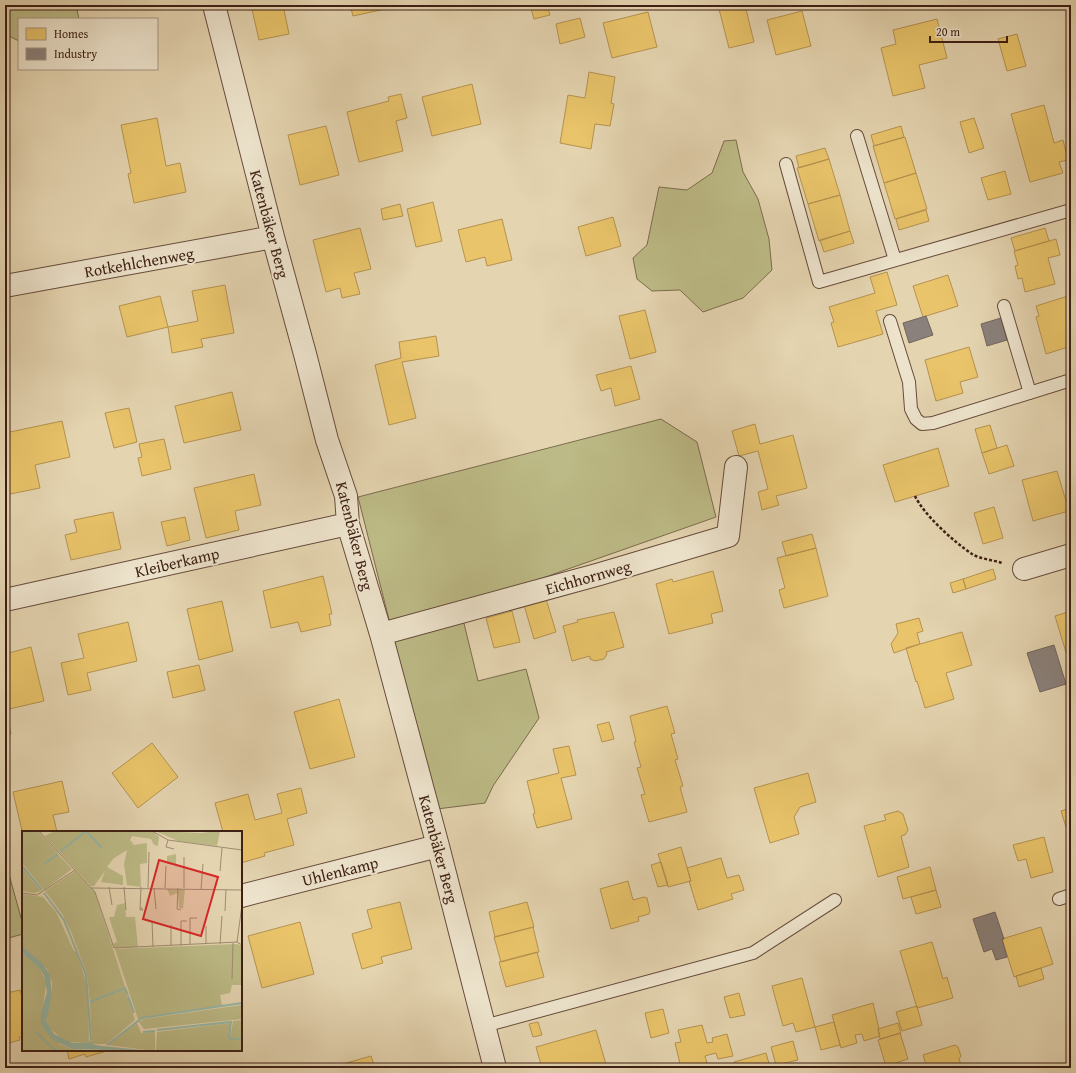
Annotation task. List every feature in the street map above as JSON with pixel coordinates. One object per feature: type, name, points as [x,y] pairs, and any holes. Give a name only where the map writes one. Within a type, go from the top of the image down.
[{"type":"street","name":"Katenbäker Berg","points":[[214,5],[273,237],[327,440],[346,496],[348,524],[381,634],[438,846],[495,1068]]},
{"type":"street","name":"Rotkehlchenweg","points":[[5,286],[273,237]]},
{"type":"street","name":"Eichhornweg","points":[[381,634],[600,574],[728,536],[736,467]]},
{"type":"street","name":"Kleiberkamp","points":[[5,600],[348,524]]},
{"type":"street","points":[[1024,569],[1071,555]]},
{"type":"street","name":"Uhlenkamp","points":[[242,896],[438,846]]},
{"type":"lane","points":[[857,136],[896,260]]},
{"type":"lane","points":[[786,164],[819,282],[1071,210]]},
{"type":"lane","points":[[1004,306],[1030,393]]},
{"type":"lane","points":[[890,321],[909,382],[911,409],[916,419],[922,424],[933,423],[1071,380]]},
{"type":"lane","points":[[484,1026],[753,953],[834,900]]},
{"type":"path","points":[[916,496],[919,505],[940,528],[973,554],[1024,569]]},
{"type":"shaded area","points":[[5,5],[76,5],[79,18],[18,18],[18,40],[5,34]]},
{"type":"shaded area","points":[[736,140],[743,172],[758,199],[769,239],[772,270],[743,298],[703,312],[680,290],[652,291],[637,279],[633,258],[647,245],[659,187],[687,190],[712,173],[724,141]]},
{"type":"shaded area","points":[[661,419],[697,442],[716,517],[460,607],[478,681],[526,669],[539,718],[493,786],[485,803],[437,809],[358,497]]},
{"type":"shaded area","points":[[5,860],[22,921],[22,934],[5,939]]},
{"type":"building: Homes","points":[[251,5],[283,5],[289,34],[259,40]]},
{"type":"building: Homes","points":[[350,5],[384,5],[385,9],[353,16]]},
{"type":"building: Homes","points":[[530,5],[547,5],[550,15],[534,19]]},
{"type":"building: Homes","points":[[718,5],[745,5],[754,42],[729,48]]},
{"type":"building: Homes","points":[[802,11],[811,46],[776,55],[767,20]]},
{"type":"building: Homes","points":[[648,12],[657,47],[612,58],[603,23]]},
{"type":"building: Homes","points":[[580,18],[585,37],[560,44],[556,24]]},
{"type":"building: Homes","points":[[937,19],[947,58],[919,65],[925,88],[893,96],[881,48],[896,44],[893,30]]},
{"type":"building: Homes","points":[[1017,34],[1026,66],[1007,71],[998,39]]},
{"type":"building: Homes","points":[[589,72],[615,77],[611,103],[614,104],[610,126],[595,124],[591,149],[560,143],[568,95],[585,98]]},
{"type":"building: Homes","points":[[472,84],[481,124],[432,136],[422,97]]},
{"type":"building: Homes","points":[[401,94],[407,118],[396,121],[403,151],[359,162],[347,112],[389,101],[388,97]]},
{"type":"building: Homes","points":[[1044,105],[1054,143],[1063,140],[1068,160],[1059,162],[1063,173],[1030,182],[1011,114]]},
{"type":"building: Homes","points":[[157,118],[166,166],[180,163],[186,192],[134,203],[128,174],[131,173],[121,125]]},
{"type":"building: Homes","points":[[974,118],[984,148],[969,153],[960,122]]},
{"type":"building: Homes","points":[[326,126],[339,175],[300,185],[288,135]]},
{"type":"building: Homes","points":[[901,126],[904,137],[874,146],[871,135]]},
{"type":"building: Homes","points":[[905,137],[916,173],[884,183],[873,146]]},
{"type":"building: Homes","points":[[825,148],[829,159],[799,168],[796,156]]},
{"type":"building: Homes","points":[[829,159],[840,195],[808,204],[797,168]]},
{"type":"building: Homes","points":[[1005,171],[1011,194],[988,200],[981,178]]},
{"type":"building: Homes","points":[[916,173],[927,209],[895,219],[884,183]]},
{"type":"building: Homes","points":[[840,195],[850,231],[819,241],[808,204]]},
{"type":"building: Homes","points":[[433,202],[442,241],[416,247],[407,209]]},
{"type":"building: Homes","points":[[400,204],[403,216],[383,220],[381,209]]},
{"type":"building: Homes","points":[[926,210],[929,221],[899,230],[896,219]]},
{"type":"building: Homes","points":[[613,217],[621,246],[586,256],[578,227]]},
{"type":"building: Homes","points":[[502,219],[512,260],[487,266],[485,257],[466,262],[458,230]]},
{"type":"building: Homes","points":[[360,228],[371,269],[354,273],[360,294],[342,298],[340,288],[326,292],[313,240]]},
{"type":"building: Homes","points":[[1045,228],[1049,241],[1015,251],[1011,238]]},
{"type":"building: Homes","points":[[850,231],[854,243],[824,252],[820,240]]},
{"type":"building: Homes","points":[[1056,239],[1060,255],[1048,258],[1055,284],[1025,292],[1022,278],[1018,279],[1015,266],[1018,265],[1014,251]]},
{"type":"building: Homes","points":[[887,272],[897,305],[876,311],[883,334],[838,347],[831,323],[834,322],[829,307],[875,293],[870,277]]},
{"type":"building: Homes","points":[[948,275],[958,306],[923,317],[913,286]]},
{"type":"building: Homes","points":[[225,285],[234,333],[201,339],[203,347],[172,353],[168,327],[198,321],[192,291]]},
{"type":"building: Homes","points":[[160,296],[168,327],[127,337],[119,306]]},
{"type":"building: Homes","points":[[1068,296],[1071,304],[1071,346],[1046,354],[1036,317],[1039,316],[1036,306]]},
{"type":"building: Homes","points":[[645,310],[656,352],[630,359],[619,316]]},
{"type":"building: Homes","points":[[436,336],[439,356],[402,362],[416,418],[389,425],[375,365],[401,358],[399,342]]},
{"type":"building: Homes","points":[[969,347],[978,377],[960,382],[963,393],[936,401],[925,360]]},
{"type":"building: Homes","points":[[631,366],[640,399],[615,406],[611,388],[601,391],[596,375]]},
{"type":"building: Homes","points":[[232,392],[241,430],[184,443],[175,406]]},
{"type":"building: Homes","points":[[129,408],[137,442],[114,448],[105,413]]},
{"type":"building: Homes","points":[[62,421],[70,457],[35,465],[40,488],[5,495],[5,433]]},
{"type":"building: Homes","points":[[755,424],[760,444],[793,435],[807,488],[776,496],[779,505],[762,510],[758,492],[768,489],[758,451],[739,456],[732,431]]},
{"type":"building: Homes","points":[[990,425],[997,448],[982,453],[975,429]]},
{"type":"building: Homes","points":[[164,439],[171,469],[142,476],[138,458],[142,457],[139,444]]},
{"type":"building: Homes","points":[[1007,445],[1014,466],[989,474],[982,453]]},
{"type":"building: Homes","points":[[938,448],[949,486],[895,502],[883,465]]},
{"type":"building: Homes","points":[[1057,471],[1069,511],[1033,521],[1022,480]]},
{"type":"building: Homes","points":[[254,474],[261,505],[235,511],[239,530],[206,538],[194,488]]},
{"type":"building: Homes","points":[[994,507],[1003,538],[983,544],[974,513]]},
{"type":"building: Homes","points":[[113,512],[121,549],[71,560],[65,535],[77,532],[74,520]]},
{"type":"building: Homes","points":[[185,517],[190,540],[167,546],[161,522]]},
{"type":"building: Homes","points":[[812,534],[816,548],[786,556],[782,542]]},
{"type":"building: Homes","points":[[816,548],[828,596],[784,608],[779,590],[785,588],[777,558]]},
{"type":"building: Homes","points":[[993,569],[996,579],[966,589],[963,579]]},
{"type":"building: Homes","points":[[713,571],[723,611],[711,614],[713,623],[669,634],[656,584],[672,579],[673,582]]},
{"type":"building: Homes","points":[[323,576],[332,614],[329,614],[331,625],[301,632],[298,622],[271,628],[263,591]]},
{"type":"building: Homes","points":[[963,579],[966,589],[953,593],[950,583]]},
{"type":"building: Homes","points":[[546,599],[556,632],[534,639],[524,605]]},
{"type":"building: Homes","points":[[222,601],[233,651],[199,660],[187,609]]},
{"type":"building: Homes","points":[[512,611],[520,642],[494,648],[486,618]]},
{"type":"building: Homes","points":[[1071,611],[1071,669],[1055,616]]},
{"type":"building: Homes","points":[[614,612],[624,647],[606,652],[607,654],[604,659],[595,661],[590,659],[590,656],[572,661],[563,626],[578,622],[577,620]]},
{"type":"building: Homes","points":[[919,618],[923,631],[917,633],[920,644],[894,653],[891,644],[898,633],[896,624]]},
{"type":"building: Homes","points":[[128,622],[137,661],[87,673],[91,690],[68,695],[61,663],[84,658],[78,634]]},
{"type":"building: Homes","points":[[962,632],[972,665],[946,673],[954,699],[925,708],[906,648]]},
{"type":"building: Homes","points":[[31,647],[44,701],[5,710],[5,654]]},
{"type":"building: Homes","points":[[199,665],[205,690],[173,698],[167,672]]},
{"type":"building: Homes","points":[[339,699],[355,757],[310,769],[294,712]]},
{"type":"building: Homes","points":[[667,706],[675,733],[671,734],[678,759],[675,760],[683,786],[680,787],[687,812],[649,822],[641,795],[645,794],[637,768],[641,767],[634,742],[636,742],[630,716]]},
{"type":"building: Homes","points":[[5,710],[11,734],[5,736]]},
{"type":"building: Homes","points":[[609,722],[614,739],[602,742],[597,725]]},
{"type":"building: Homes","points":[[152,743],[178,777],[138,808],[112,773]]},
{"type":"building: Homes","points":[[569,746],[576,775],[561,778],[572,819],[537,828],[527,781],[559,773],[553,749]]},
{"type":"building: Homes","points":[[808,773],[816,802],[800,807],[794,817],[799,834],[770,843],[754,788]]},
{"type":"building: Homes","points":[[62,781],[69,812],[53,815],[57,831],[22,831],[13,792]]},
{"type":"building: Homes","points":[[301,788],[307,813],[287,819],[294,845],[264,853],[265,856],[242,863],[242,831],[223,831],[215,803],[248,794],[255,820],[282,813],[277,794]]},
{"type":"building: Homes","points":[[1071,808],[1071,843],[1061,811]]},
{"type":"building: Homes","points":[[898,811],[903,814],[908,830],[905,835],[901,836],[909,867],[878,877],[864,826],[886,820],[884,815]]},
{"type":"building: Homes","points":[[1044,837],[1053,872],[1031,878],[1026,859],[1018,861],[1013,845]]},
{"type":"building: Homes","points":[[681,847],[691,881],[668,887],[658,854]]},
{"type":"building: Homes","points":[[721,858],[727,878],[739,875],[744,890],[731,894],[733,899],[698,910],[689,881],[691,881],[687,868]]},
{"type":"building: Homes","points":[[661,862],[668,885],[658,887],[651,865]]},
{"type":"building: Homes","points":[[930,867],[936,890],[903,899],[897,877]]},
{"type":"building: Homes","points":[[628,881],[633,900],[644,897],[647,898],[650,911],[649,914],[638,917],[639,921],[611,929],[600,889]]},
{"type":"building: Homes","points":[[936,890],[941,907],[916,914],[911,897]]},
{"type":"building: Homes","points":[[400,902],[412,949],[381,957],[383,963],[362,969],[352,934],[372,928],[367,910]]},
{"type":"building: Homes","points":[[527,902],[534,927],[495,937],[489,912]]},
{"type":"building: Homes","points":[[300,922],[314,974],[262,988],[248,936]]},
{"type":"building: Homes","points":[[533,927],[539,952],[501,962],[494,937]]},
{"type":"building: Homes","points":[[1041,927],[1053,964],[1014,977],[1002,939]]},
{"type":"building: Homes","points":[[932,942],[943,979],[947,977],[953,998],[917,1008],[900,951]]},
{"type":"building: Homes","points":[[537,952],[544,977],[506,987],[499,962]]},
{"type":"building: Homes","points":[[1041,968],[1044,979],[1019,987],[1016,976]]},
{"type":"building: Homes","points":[[802,978],[815,1027],[796,1032],[793,1023],[783,1026],[772,986]]},
{"type":"building: Homes","points":[[5,990],[7,993],[20,990],[22,997],[22,1036],[19,1037],[20,1040],[5,1044]]},
{"type":"building: Homes","points":[[739,993],[745,1015],[730,1018],[724,997]]},
{"type":"building: Homes","points":[[873,1003],[880,1036],[864,1041],[862,1034],[855,1035],[857,1043],[841,1048],[832,1015]]},
{"type":"building: Homes","points":[[917,1006],[922,1025],[902,1031],[896,1012]]},
{"type":"building: Homes","points":[[663,1009],[669,1033],[651,1038],[645,1013]]},
{"type":"building: Homes","points":[[538,1022],[542,1035],[533,1037],[529,1024]]},
{"type":"building: Homes","points":[[834,1022],[840,1045],[821,1050],[815,1027]]},
{"type":"building: Homes","points":[[898,1023],[901,1033],[880,1039],[878,1029]]},
{"type":"building: Homes","points":[[702,1025],[707,1043],[713,1042],[712,1038],[727,1034],[733,1056],[718,1059],[716,1053],[705,1056],[707,1063],[688,1068],[681,1068],[675,1043],[681,1042],[678,1030]]},
{"type":"building: Homes","points":[[596,1030],[607,1068],[542,1068],[536,1047]]},
{"type":"building: Homes","points":[[900,1033],[908,1059],[886,1066],[878,1040]]},
{"type":"building: Homes","points":[[793,1041],[798,1060],[776,1065],[771,1047]]},
{"type":"building: Homes","points":[[955,1045],[958,1047],[961,1056],[959,1059],[962,1068],[927,1068],[923,1055]]},
{"type":"building: Homes","points":[[67,1051],[107,1051],[86,1057],[85,1054],[69,1059]]},
{"type":"building: Homes","points":[[766,1053],[770,1067],[736,1068],[734,1062]]},
{"type":"building: Homes","points":[[371,1056],[375,1068],[329,1068]]},
{"type":"building: Industry","points":[[926,316],[933,335],[909,343],[903,323]]},
{"type":"building: Industry","points":[[1001,318],[1007,340],[987,346],[981,324]]},
{"type":"building: Industry","points":[[1054,645],[1066,684],[1040,692],[1027,653]]},
{"type":"building: Industry","points":[[995,912],[1004,939],[1002,939],[1007,957],[996,960],[992,949],[984,952],[973,919]]}]
